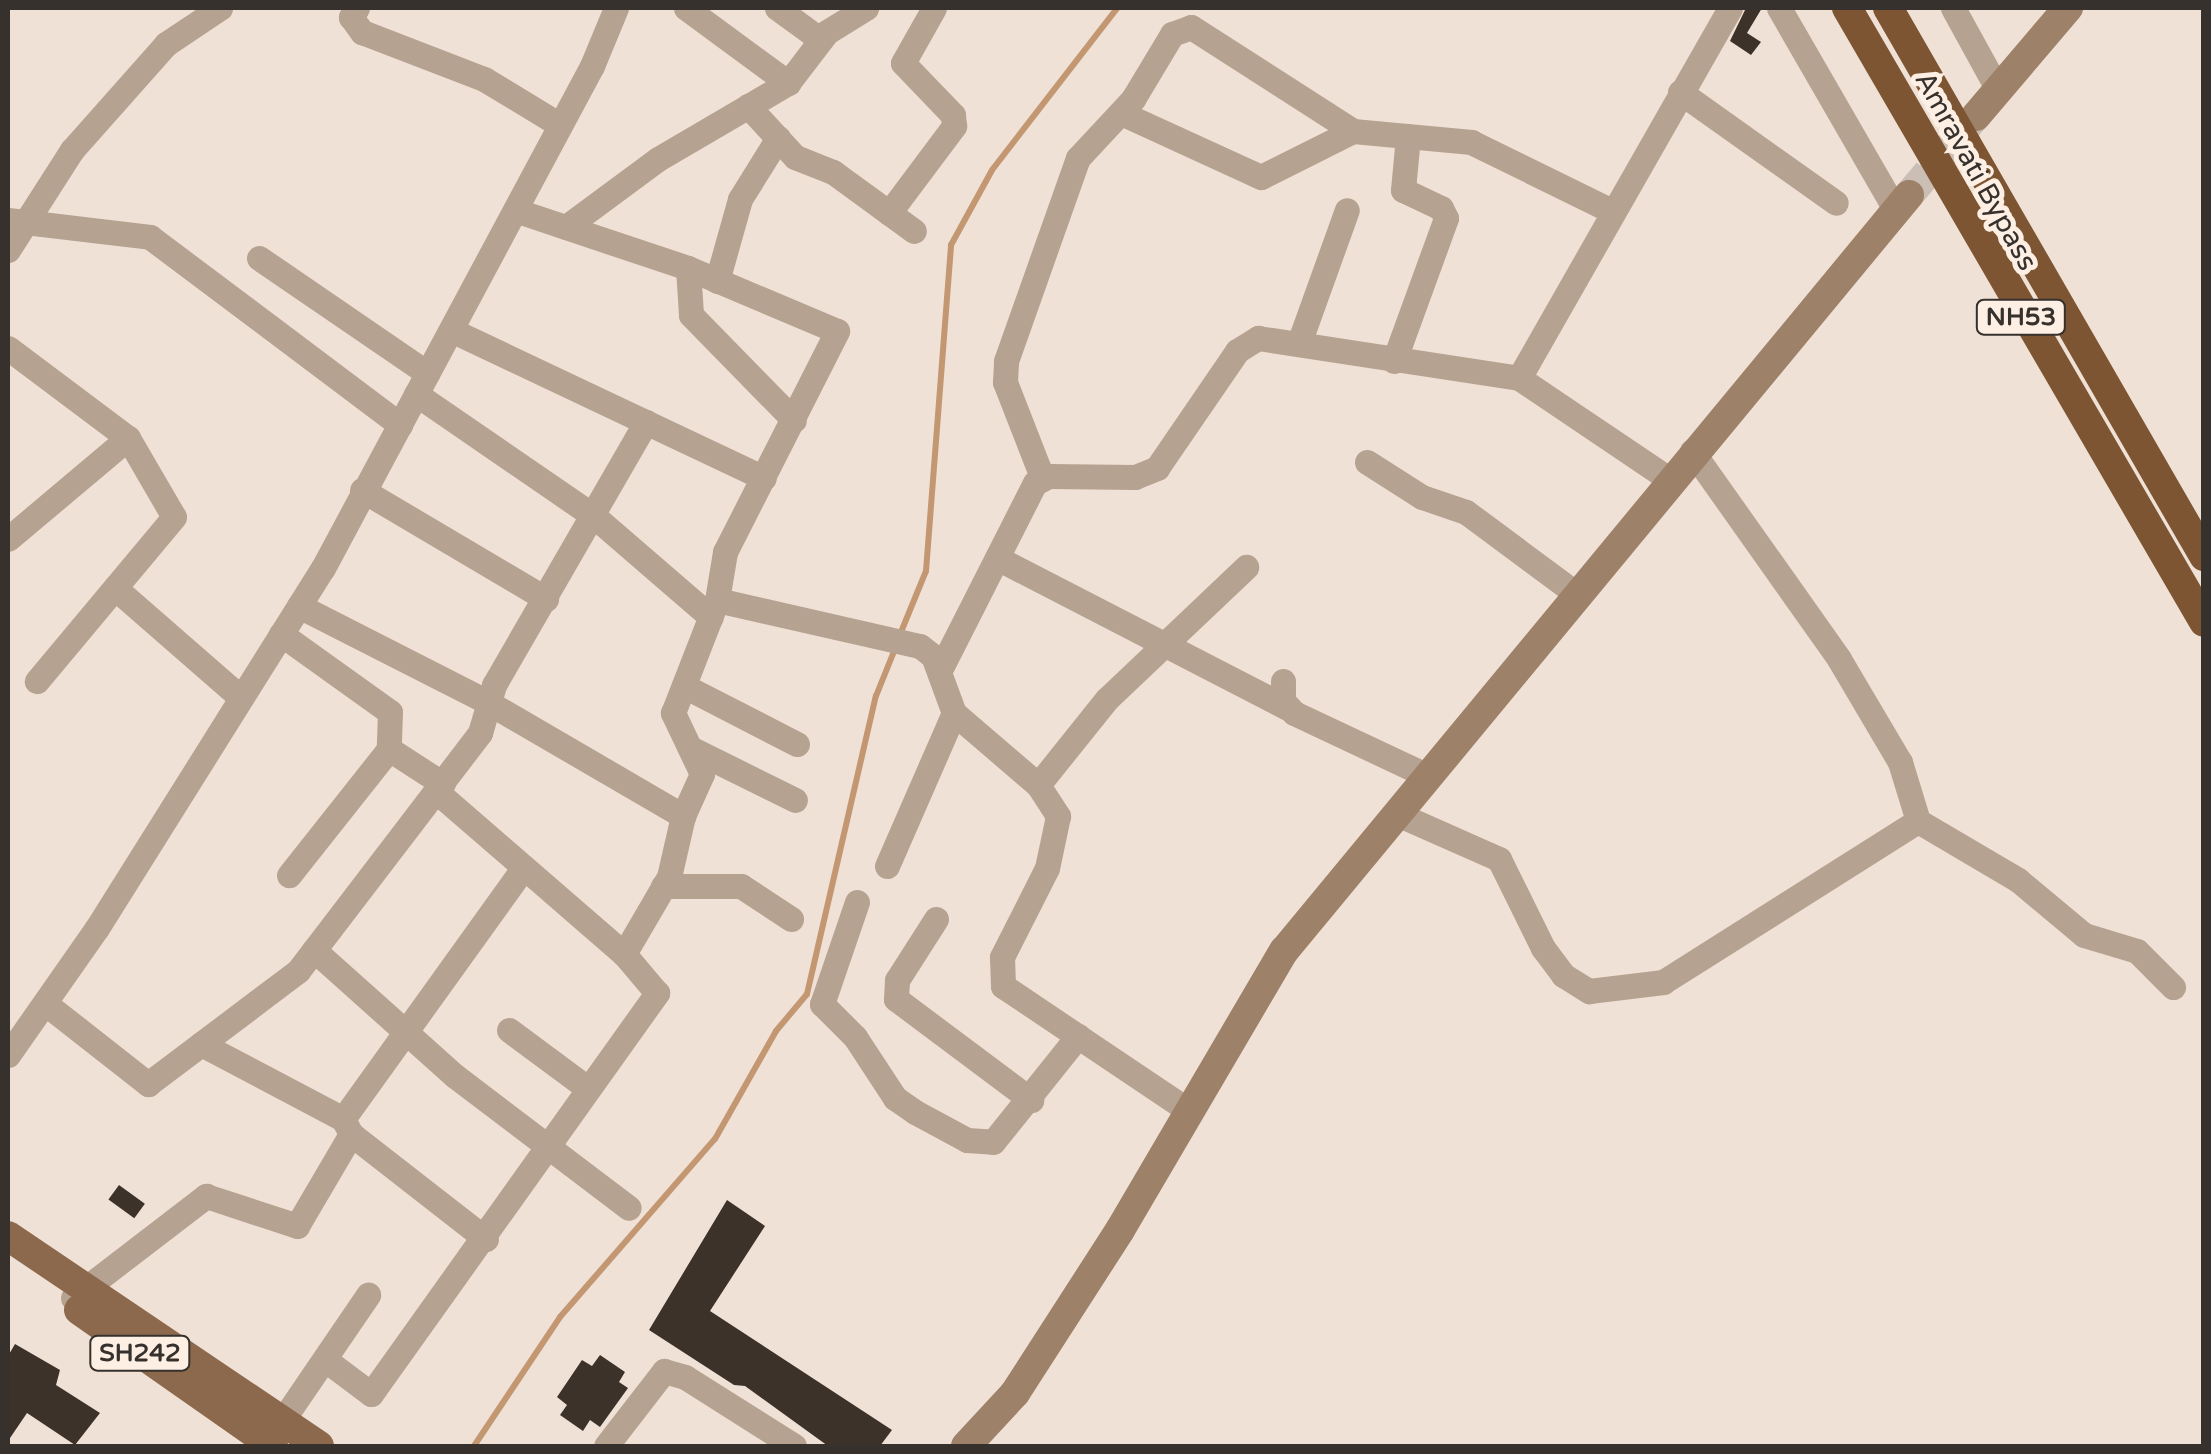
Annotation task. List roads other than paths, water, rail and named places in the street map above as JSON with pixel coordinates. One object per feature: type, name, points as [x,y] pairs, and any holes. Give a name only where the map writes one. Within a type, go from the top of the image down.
[{"type":"highway","name":"Amravati Bypass","points":[[1847,8],[2204,622]]},
{"type":"highway","name":"Amravati Bypass","points":[[1888,8],[2204,556]]},
{"type":"main road","points":[[8,1236],[76,1296]]},
{"type":"main road","name":"SH242","points":[[8,1259],[76,1296],[277,1434]]},
{"type":"main road","points":[[277,1434],[320,1446]]},
{"type":"street","points":[[8,250],[17,223],[72,150],[166,44],[220,8]]},
{"type":"street","points":[[356,8],[350,17],[362,32],[484,79],[560,125]]},
{"type":"street","points":[[8,1055],[46,1004],[299,606],[560,125],[616,8]]},
{"type":"street","points":[[686,8],[788,82]]},
{"type":"street","points":[[778,8],[821,40]]},
{"type":"street","points":[[566,227],[658,158],[788,82],[821,40],[866,8]]},
{"type":"street","points":[[889,213],[954,126],[953,115],[903,63],[934,8]]},
{"type":"street","points":[[1518,378],[1610,210],[1730,8]]},
{"type":"street","points":[[966,1446],[1015,1392],[1284,951],[1692,451],[1902,203],[1779,8]]},
{"type":"street","points":[[1952,8],[1998,90]]},
{"type":"street","points":[[1976,116],[2068,8]]},
{"type":"street","points":[[942,666],[1042,477],[1004,370],[1078,158],[1122,113],[1184,25],[1353,131],[1483,146],[1610,210]]},
{"type":"street","points":[[1680,92],[1836,203]]},
{"type":"street","points":[[748,106],[801,161],[833,172],[914,232]]},
{"type":"street","points":[[1122,113],[1262,177],[1353,131]]},
{"type":"street","points":[[1394,361],[1446,218],[1441,208],[1404,190],[1408,136]]},
{"type":"street","points":[[717,281],[740,199],[778,138]]},
{"type":"street","points":[[514,210],[688,268],[836,332],[725,552],[714,609],[673,712],[702,774],[683,816],[663,886],[624,954]]},
{"type":"street","points":[[1299,343],[1348,210]]},
{"type":"street","points":[[17,223],[150,238],[400,425]]},
{"type":"street","points":[[259,258],[714,609],[920,646],[942,666],[954,713],[1038,784],[1058,816],[1056,840],[1000,974],[1012,994],[1190,1110]]},
{"type":"street","points":[[688,268],[690,315],[794,420]]},
{"type":"street","points":[[451,330],[764,478]]},
{"type":"street","points":[[1042,477],[1147,474],[1176,448],[1236,352],[1258,338],[1518,378],[1669,479]]},
{"type":"street","points":[[8,348],[128,438],[174,517],[37,681]]},
{"type":"street","points":[[46,1004],[148,1084],[298,971],[480,733],[489,703],[646,422]]},
{"type":"street","points":[[8,539],[128,438]]},
{"type":"street","points":[[1692,451],[1839,659],[1900,762],[1918,820],[2018,880],[2084,935],[2137,951],[2172,986]]},
{"type":"street","points":[[1367,462],[1422,497],[1466,512],[1575,593]]},
{"type":"street","points":[[362,490],[546,599]]},
{"type":"street","points":[[996,558],[1426,775]]},
{"type":"street","points":[[1038,784],[1164,640],[1246,567]]},
{"type":"street","points":[[115,588],[241,698]]},
{"type":"street","points":[[299,606],[489,703],[683,816]]},
{"type":"street","points":[[282,634],[390,712],[390,750],[289,875]]},
{"type":"street","points":[[1283,681],[1288,708]]},
{"type":"street","points":[[684,686],[797,744]]},
{"type":"street","points":[[887,866],[954,713]]},
{"type":"street","points":[[690,748],[795,800]]},
{"type":"street","points":[[327,1362],[371,1394],[486,1239],[545,1144],[658,993],[624,954],[522,870],[440,788],[390,750]]},
{"type":"street","points":[[1395,813],[1499,859],[1543,948],[1564,975],[1590,992],[1663,982],[1918,820]]},
{"type":"street","points":[[76,1296],[206,1196],[298,1226],[347,1127],[406,1032],[522,870]]},
{"type":"street","points":[[663,886],[742,886],[791,919]]},
{"type":"street","points":[[856,902],[822,1004],[855,1037],[895,1098],[981,1144],[1002,1138],[1078,1036]]},
{"type":"street","points":[[936,919],[897,980],[896,999],[1031,1100]]},
{"type":"street","points":[[314,950],[406,1032],[628,1208]]},
{"type":"street","points":[[510,1030],[587,1088]]},
{"type":"street","points":[[202,1044],[347,1127],[486,1239]]},
{"type":"street","points":[[277,1434],[368,1294]]},
{"type":"street","points":[[606,1446],[664,1371],[685,1377],[794,1446]]},
{"type":"waterway","points":[[899,637],[926,571],[951,245],[992,170],[1117,8]]},
{"type":"waterway","points":[[474,1446],[560,1317],[715,1139],[776,1031],[807,994],[876,696],[895,649]]},
{"type":"tunnel","points":[[1909,195],[1975,117]]}]
